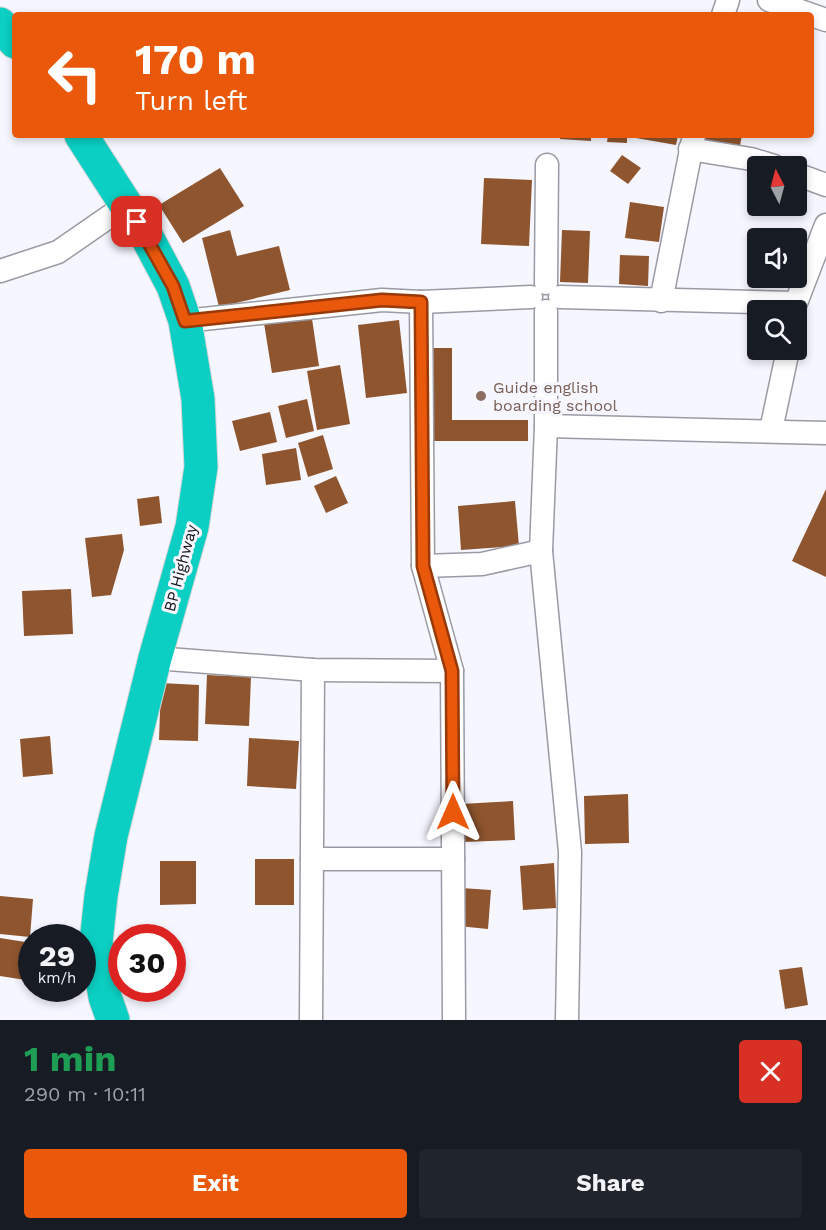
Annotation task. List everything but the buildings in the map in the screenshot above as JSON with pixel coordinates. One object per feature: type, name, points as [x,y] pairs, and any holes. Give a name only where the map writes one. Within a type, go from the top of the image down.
[{"type":"highway","name":"BP Highway","points":[[83,138],[148,239],[173,286],[185,321],[198,399],[201,467],[192,526],[155,658],[111,836],[96,942],[105,997],[113,1020]]},
{"type":"street","points":[[769,0],[803,12]]},
{"type":"street","points":[[661,301],[692,142],[747,158]]},
{"type":"street","points":[[547,165],[546,426],[541,551],[570,852],[567,1020]]},
{"type":"street","points":[[807,178],[826,185]]},
{"type":"street","points":[[0,271],[58,252],[126,205]]},
{"type":"street","points":[[798,300],[826,225]]},
{"type":"street","points":[[185,321],[382,300],[421,302],[546,297],[747,305]]},
{"type":"street","points":[[421,302],[423,566],[452,671],[454,1020]]},
{"type":"street","points":[[771,430],[786,360]]},
{"type":"street","points":[[546,426],[826,433]]},
{"type":"street","points":[[423,566],[482,564],[541,551]]},
{"type":"street","points":[[155,658],[313,670],[452,671]]},
{"type":"street","points":[[310,1020],[313,670]]},
{"type":"street","points":[[312,859],[453,859]]},
{"type":"place","name":"Guide english boarding school","points":[[481,396]]},
{"type":"route","points":[[137,222],[173,286],[185,321],[297,307],[382,300],[421,302],[423,566],[452,671],[453,812]]}]
